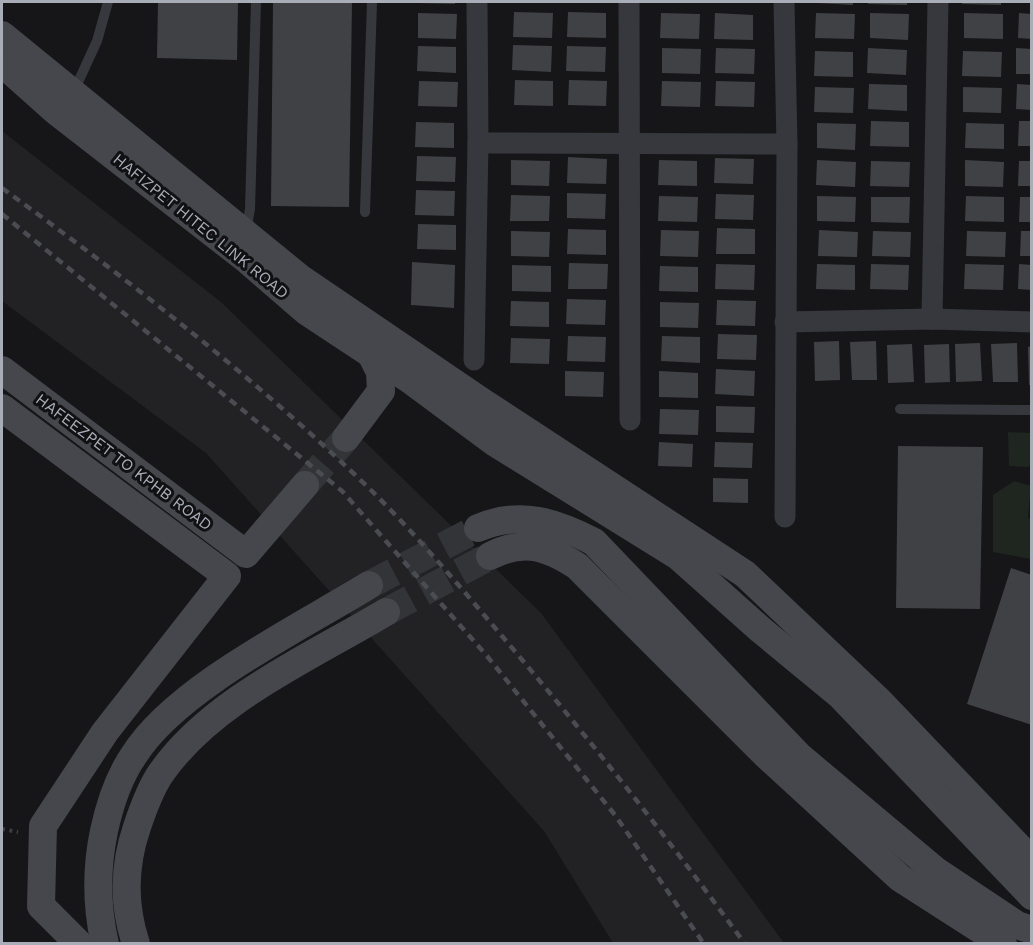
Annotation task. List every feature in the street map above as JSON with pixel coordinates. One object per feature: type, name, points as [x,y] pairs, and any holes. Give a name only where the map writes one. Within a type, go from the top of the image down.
[{"type":"main road","points":[[2,35],[65,102],[246,234],[300,278],[481,402],[745,574],[880,702],[1032,861]]},
{"type":"main road","name":"HAFIZPET HITEC LINK ROAD","points":[[2,63],[65,102],[306,311],[409,379],[494,442],[678,556],[761,630],[841,696],[1032,896]]},
{"type":"main road","points":[[346,438],[380,397],[380,372],[371,354]]},
{"type":"main road","name":"HAFEEZPET TO KPHB ROAD","points":[[2,370],[246,554],[305,485]]},
{"type":"main road","points":[[2,408],[227,576],[105,732],[43,826],[41,906],[79,944]]},
{"type":"main road","points":[[478,528],[513,517],[537,519],[564,526],[594,542],[807,763],[936,871],[1017,924],[1032,930]]},
{"type":"main road","points":[[490,556],[510,546],[532,546],[555,552],[577,566],[766,755],[900,878],[1003,944]]},
{"type":"main road","points":[[105,944],[97,888],[100,851],[116,786],[134,754],[153,730],[219,676],[369,585]]},
{"type":"main road","points":[[135,944],[129,923],[126,880],[132,840],[144,806],[160,774],[184,744],[218,712],[386,612]]},
{"type":"street","points":[[474,360],[478,143],[477,2]]},
{"type":"street","points":[[629,2],[630,420]]},
{"type":"street","points":[[784,2],[787,144],[785,517]]},
{"type":"street","points":[[932,319],[938,2]]},
{"type":"street","points":[[478,143],[787,144]]},
{"type":"street","points":[[785,322],[932,319],[1032,322]]},
{"type":"lane","points":[[65,102],[97,41],[108,2]]},
{"type":"lane","points":[[246,234],[250,209],[256,2]]},
{"type":"lane","points":[[365,212],[372,2]]},
{"type":"lane","points":[[900,409],[1032,410]]},
{"type":"path","points":[[2,829],[18,832]]},
{"type":"shaded area","points":[[2,131],[221,302],[541,613],[784,943],[613,943],[544,831],[206,453],[2,301]]},
{"type":"shaded area","points":[[1008,432],[1031,433],[1031,465],[1027,467],[1009,466]]},
{"type":"shaded area","points":[[1014,481],[1031,486],[1028,518],[1031,519],[1031,559],[993,552],[993,495]]},
{"type":"building","points":[[158,2],[238,2],[237,60],[157,58]]},
{"type":"building","points":[[273,2],[352,2],[349,207],[271,206]]},
{"type":"building","points":[[455,2],[455,4],[416,3]]},
{"type":"building","points":[[853,2],[853,5],[816,3]]},
{"type":"building","points":[[868,2],[907,2],[907,5],[868,4]]},
{"type":"building","points":[[963,2],[1001,2],[1001,5],[962,4]]},
{"type":"building","points":[[514,12],[553,13],[552,38],[513,37]]},
{"type":"building","points":[[568,12],[606,13],[606,38],[567,37]]},
{"type":"building","points":[[418,13],[457,14],[456,39],[418,38]]},
{"type":"building","points":[[661,13],[700,14],[699,39],[660,38]]},
{"type":"building","points":[[715,13],[753,15],[753,40],[714,39]]},
{"type":"building","points":[[816,13],[855,14],[854,39],[815,38]]},
{"type":"building","points":[[870,13],[909,14],[908,40],[870,38]]},
{"type":"building","points":[[964,13],[1003,14],[1003,39],[964,38]]},
{"type":"building","points":[[1019,13],[1032,14],[1032,39],[1018,38]]},
{"type":"building","points":[[513,45],[552,46],[551,72],[512,70]]},
{"type":"building","points":[[418,46],[456,47],[456,73],[417,71]]},
{"type":"building","points":[[567,46],[606,47],[605,72],[566,71]]},
{"type":"building","points":[[662,48],[701,49],[700,74],[662,73]]},
{"type":"building","points":[[716,48],[755,49],[754,74],[715,73]]},
{"type":"building","points":[[868,48],[907,50],[906,75],[867,73]]},
{"type":"building","points":[[1016,48],[1032,49],[1032,74],[1016,74]]},
{"type":"building","points":[[815,51],[853,52],[853,77],[814,76]]},
{"type":"building","points":[[963,51],[1002,52],[1001,77],[962,76]]},
{"type":"building","points":[[515,80],[553,81],[553,106],[514,105]]},
{"type":"building","points":[[569,80],[607,81],[606,106],[568,105]]},
{"type":"building","points":[[419,81],[458,82],[457,107],[418,106]]},
{"type":"building","points":[[662,81],[701,82],[700,107],[661,106]]},
{"type":"building","points":[[716,81],[755,82],[754,107],[715,106]]},
{"type":"building","points":[[869,84],[907,85],[907,111],[868,109]]},
{"type":"building","points":[[1017,84],[1032,85],[1032,110],[1016,109]]},
{"type":"building","points":[[815,87],[854,88],[853,113],[814,112]]},
{"type":"building","points":[[963,87],[1002,88],[1001,113],[963,112]]},
{"type":"building","points":[[871,121],[909,122],[909,147],[870,146]]},
{"type":"building","points":[[1019,121],[1032,121],[1032,146],[1018,146]]},
{"type":"building","points":[[416,122],[454,123],[454,148],[415,147]]},
{"type":"building","points":[[817,123],[856,124],[855,150],[817,148]]},
{"type":"building","points":[[966,123],[1004,124],[1004,149],[965,148]]},
{"type":"building","points":[[417,156],[456,157],[455,182],[416,181]]},
{"type":"building","points":[[568,157],[607,159],[606,184],[567,183]]},
{"type":"building","points":[[715,158],[754,159],[753,184],[714,183]]},
{"type":"building","points":[[511,160],[550,161],[549,186],[511,185]]},
{"type":"building","points":[[659,160],[697,161],[697,186],[658,185]]},
{"type":"building","points":[[817,160],[856,162],[855,187],[816,185]]},
{"type":"building","points":[[965,160],[1004,162],[1003,187],[965,186]]},
{"type":"building","points":[[871,161],[910,162],[909,187],[870,186]]},
{"type":"building","points":[[1019,161],[1032,161],[1032,186],[1018,186]]},
{"type":"building","points":[[416,190],[455,191],[454,216],[415,215]]},
{"type":"building","points":[[567,193],[606,194],[605,219],[567,218]]},
{"type":"building","points":[[716,194],[754,195],[753,220],[715,219]]},
{"type":"building","points":[[511,195],[550,196],[549,221],[510,221]]},
{"type":"building","points":[[659,196],[698,197],[697,222],[658,221]]},
{"type":"building","points":[[817,196],[856,197],[855,222],[817,221]]},
{"type":"building","points":[[966,196],[1004,197],[1004,222],[965,221]]},
{"type":"building","points":[[871,197],[910,197],[909,223],[871,222]]},
{"type":"building","points":[[1020,197],[1032,197],[1032,222],[1019,222]]},
{"type":"building","points":[[418,224],[456,225],[456,250],[417,249]]},
{"type":"building","points":[[717,228],[755,229],[755,254],[716,254]]},
{"type":"building","points":[[568,229],[606,230],[606,255],[567,254]]},
{"type":"building","points":[[661,230],[699,231],[698,257],[660,256]]},
{"type":"building","points":[[819,230],[858,232],[857,257],[818,256]]},
{"type":"building","points":[[511,231],[550,232],[549,257],[511,256]]},
{"type":"building","points":[[873,231],[911,232],[910,257],[872,256]]},
{"type":"building","points":[[967,231],[1006,232],[1005,257],[966,256]]},
{"type":"building","points":[[1021,231],[1032,231],[1032,256],[1020,256]]},
{"type":"building","points":[[412,262],[455,265],[454,308],[411,305]]},
{"type":"building","points":[[569,263],[608,264],[607,289],[568,289]]},
{"type":"building","points":[[716,264],[755,265],[754,290],[715,289]]},
{"type":"building","points":[[817,264],[855,265],[855,290],[816,289]]},
{"type":"building","points":[[871,264],[909,265],[908,290],[870,289]]},
{"type":"building","points":[[965,264],[1004,265],[1003,290],[964,289]]},
{"type":"building","points":[[1019,264],[1032,265],[1032,290],[1018,289]]},
{"type":"building","points":[[512,265],[551,266],[551,292],[512,291]]},
{"type":"building","points":[[660,266],[698,267],[698,292],[659,291]]},
{"type":"building","points":[[567,299],[606,300],[605,325],[566,324]]},
{"type":"building","points":[[717,300],[756,301],[755,326],[716,325]]},
{"type":"building","points":[[511,301],[549,302],[549,327],[510,326]]},
{"type":"building","points":[[660,302],[699,303],[698,328],[660,327]]},
{"type":"building","points":[[718,334],[757,335],[756,360],[717,359]]},
{"type":"building","points":[[568,336],[606,337],[605,362],[567,361]]},
{"type":"building","points":[[662,336],[700,337],[700,363],[661,361]]},
{"type":"building","points":[[511,338],[550,339],[549,364],[510,363]]},
{"type":"building","points":[[839,341],[840,380],[815,381],[814,342]]},
{"type":"building","points":[[876,341],[877,380],[852,380],[850,342]]},
{"type":"building","points":[[980,343],[982,381],[956,382],[955,344]]},
{"type":"building","points":[[1017,343],[1018,382],[993,382],[991,344]]},
{"type":"building","points":[[912,344],[914,382],[888,383],[887,345]]},
{"type":"building","points":[[949,344],[950,382],[925,383],[924,345]]},
{"type":"building","points":[[1032,346],[1032,385],[1029,385],[1028,347]]},
{"type":"building","points":[[716,369],[755,371],[754,396],[715,394]]},
{"type":"building","points":[[565,371],[604,372],[603,397],[565,396]]},
{"type":"building","points":[[659,371],[698,373],[698,398],[659,397]]},
{"type":"building","points":[[716,406],[755,407],[754,433],[716,432]]},
{"type":"building","points":[[660,409],[699,410],[698,435],[659,434]]},
{"type":"building","points":[[659,442],[693,444],[692,467],[658,466]]},
{"type":"building","points":[[715,442],[753,443],[752,468],[714,467]]},
{"type":"building","points":[[898,446],[983,447],[980,609],[896,608]]},
{"type":"building","points":[[713,478],[748,479],[748,503],[713,502]]},
{"type":"building","points":[[1011,568],[1032,575],[1032,725],[967,704]]},
{"type":"tunnel","points":[[305,485],[346,438]]},
{"type":"tunnel","points":[[369,585],[478,528]]},
{"type":"tunnel","points":[[386,612],[490,556]]},
{"type":"railway","points":[[2,188],[137,289],[225,359],[373,492],[454,580],[573,721],[745,944]]},
{"type":"railway","points":[[2,214],[342,491],[487,656],[615,815],[704,944]]}]
